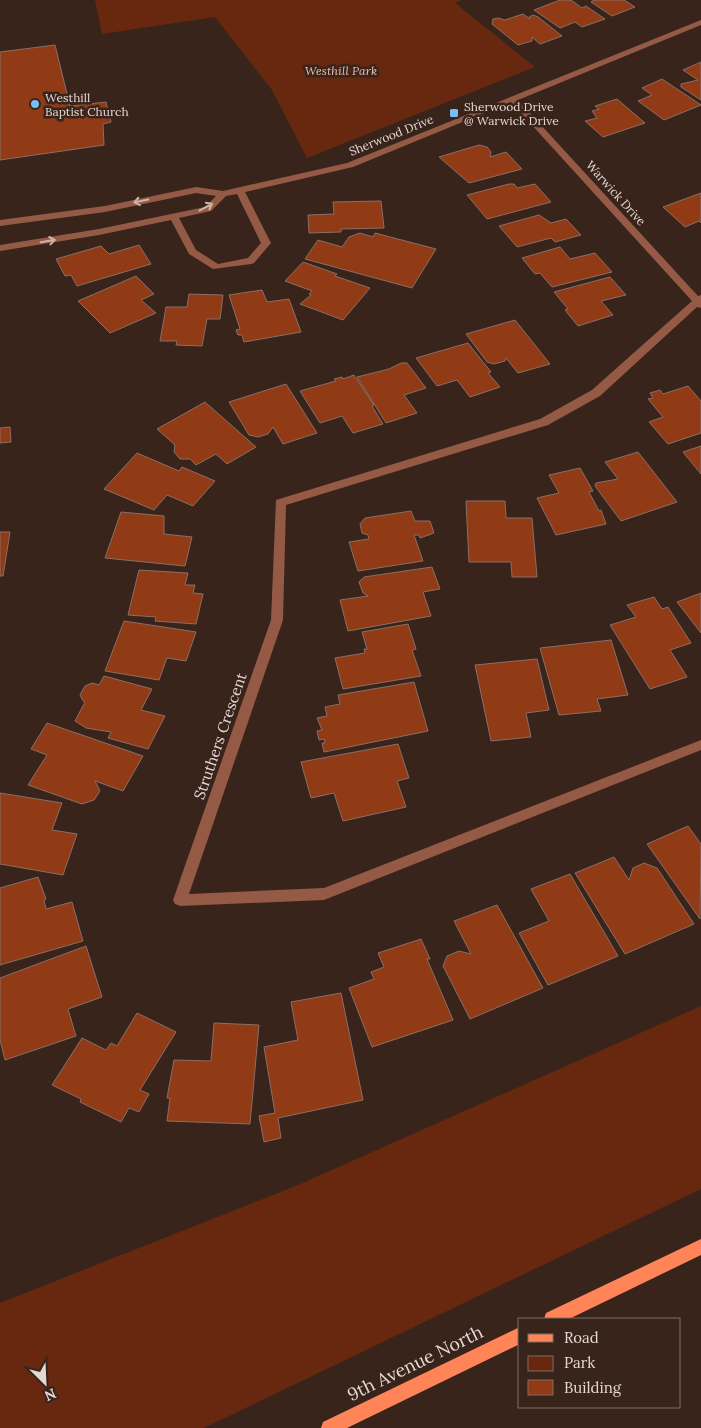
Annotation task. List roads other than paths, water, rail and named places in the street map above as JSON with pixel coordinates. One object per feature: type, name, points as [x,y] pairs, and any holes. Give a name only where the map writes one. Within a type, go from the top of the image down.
[{"type":"main road","points":[[554,1318],[701,1246]]},
{"type":"main road","name":"9th Avenue North","points":[[329,1428],[518,1336]]},
{"type":"street","name":"Sherwood Drive","points":[[0,223],[105,209],[196,190],[223,194],[350,165],[701,22]]},
{"type":"street","name":"Warwick Drive","points":[[513,98],[700,301]]},
{"type":"street","points":[[174,217],[192,252],[216,267],[251,261],[266,243],[240,191]]},
{"type":"street","points":[[0,248],[99,232],[208,209],[223,194]]},
{"type":"street","name":"Struthers Crescent","points":[[700,301],[596,393],[544,422],[280,503],[277,620],[180,900],[324,894],[701,745]]},
{"type":"place","name":"Westhill Baptist Church","points":[[35,104]]},
{"type":"place","name":"Sherwood Drive @ Warwick Drive","points":[[454,113]]},
{"type":"park label","name":"Westhill Park","points":[[341,70]]}]
